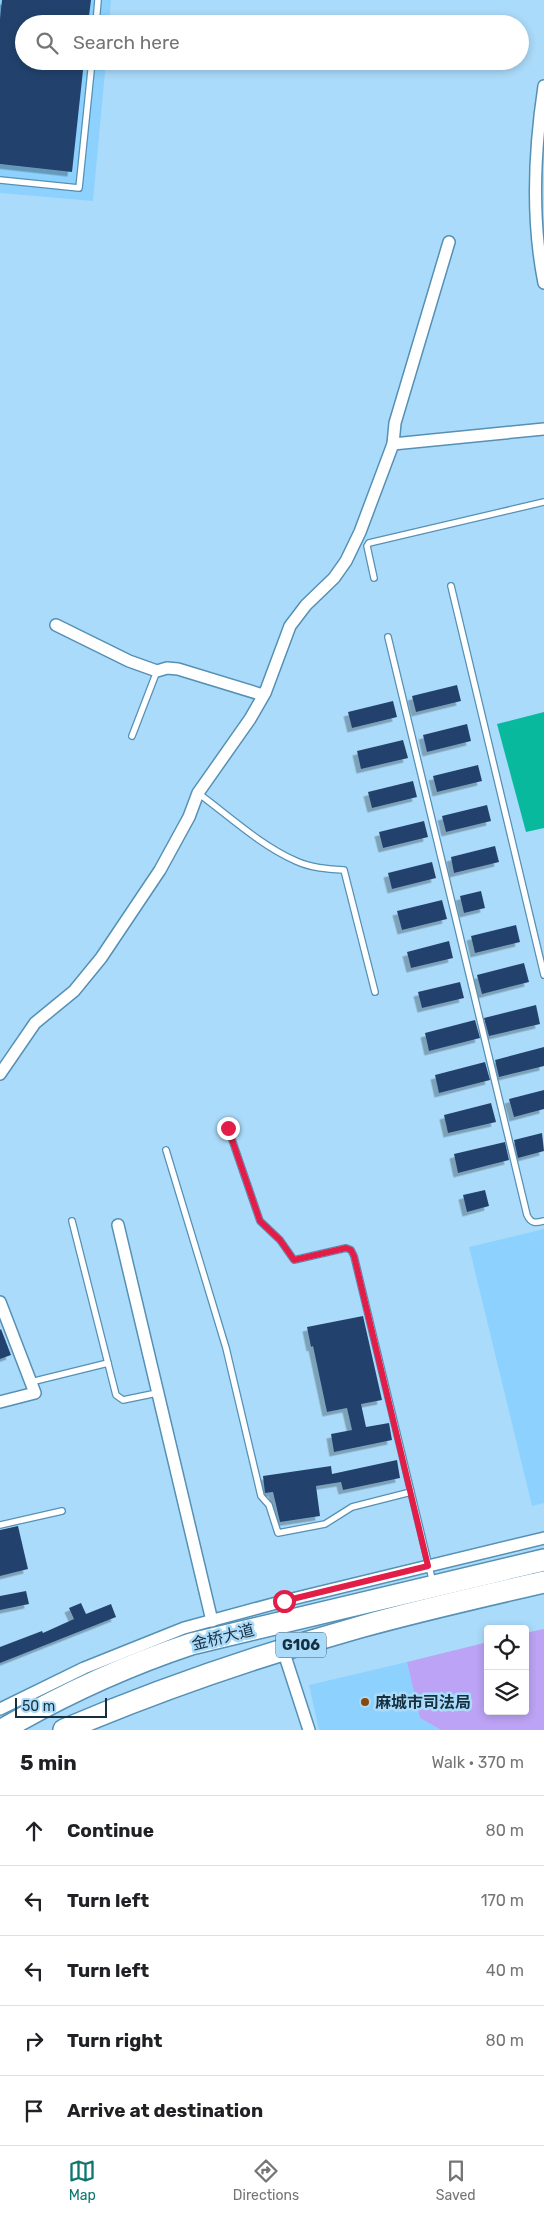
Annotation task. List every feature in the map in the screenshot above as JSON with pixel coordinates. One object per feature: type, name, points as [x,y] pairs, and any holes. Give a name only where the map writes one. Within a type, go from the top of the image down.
[{"type":"highway","name":"金桥大道","points":[[2,1730],[94,1682],[191,1644],[544,1560]]},
{"type":"highway","name":"金桥大道","points":[[64,1730],[162,1692],[283,1650],[405,1614],[544,1582]]},
{"type":"street","points":[[544,86],[538,248],[544,283]]},
{"type":"street","points":[[0,1074],[35,1024],[74,991],[101,958],[160,870],[189,817],[198,794],[250,719],[263,695],[290,626],[306,605],[334,578],[346,561],[360,532],[393,444],[395,423],[449,242]]},
{"type":"street","points":[[393,444],[544,429]]},
{"type":"street","points":[[56,625],[129,661],[157,671],[167,668],[178,669],[263,695]]},
{"type":"street","points":[[118,1224],[212,1620]]},
{"type":"street","points":[[0,1302],[35,1393],[0,1402]]},
{"type":"street","points":[[0,1709],[53,1682],[184,1628],[544,1538]]},
{"type":"street","points":[[283,1650],[309,1730]]},
{"type":"lane","points":[[97,15],[98,0]]},
{"type":"lane","points":[[0,180],[79,188],[91,70]]},
{"type":"lane","points":[[374,578],[367,546],[369,542],[544,502]]},
{"type":"lane","points":[[451,586],[544,975]]},
{"type":"lane","points":[[388,637],[527,1215],[531,1222],[544,1221]]},
{"type":"lane","points":[[132,736],[157,671]]},
{"type":"lane","points":[[198,794],[262,840],[296,861],[319,868],[344,870],[375,992]]},
{"type":"lane","points":[[228,1128],[260,1221],[280,1240],[290,1257],[294,1260],[346,1248],[351,1250],[354,1256],[434,1587]]},
{"type":"lane","points":[[166,1150],[226,1348],[261,1496],[268,1505],[278,1533],[325,1524],[352,1507],[411,1492]]},
{"type":"lane","points":[[72,1221],[116,1395],[124,1400],[157,1393]]},
{"type":"lane","points":[[31,1382],[108,1363]]},
{"type":"lane","points":[[0,1525],[62,1511]]},
{"type":"shaded area","points":[[0,0],[111,0],[110,15],[15,15],[15,70],[105,70],[93,201],[0,193]]},
{"type":"shaded area","points":[[544,712],[544,828],[526,832],[497,724]]},
{"type":"shaded area","points":[[544,1229],[544,1503],[532,1506],[469,1247]]},
{"type":"shaded area","points":[[544,1629],[544,1730],[441,1730],[420,1718],[407,1662],[484,1643],[484,1715],[529,1715],[529,1632]]},
{"type":"shaded area","name":"麻城市司法局","points":[[407,1662],[420,1718],[441,1730],[319,1730],[309,1685]]},
{"type":"building","points":[[2,0],[91,0],[89,15],[15,15],[15,70],[83,70],[72,172],[0,164],[0,19]]},
{"type":"building","points":[[457,685],[461,701],[416,712],[412,696]]},
{"type":"building","points":[[393,701],[397,717],[352,728],[348,712]]},
{"type":"building","points":[[467,724],[471,741],[427,752],[423,735]]},
{"type":"building","points":[[403,740],[408,758],[361,769],[357,751]]},
{"type":"building","points":[[478,765],[482,781],[437,792],[433,776]]},
{"type":"building","points":[[413,781],[417,797],[372,808],[368,792]]},
{"type":"building","points":[[487,805],[491,821],[446,832],[442,816]]},
{"type":"building","points":[[424,821],[428,837],[383,848],[379,832]]},
{"type":"building","points":[[495,846],[499,862],[454,873],[451,857]]},
{"type":"building","points":[[432,862],[436,878],[392,889],[388,873]]},
{"type":"building","points":[[481,891],[485,908],[464,913],[460,896]]},
{"type":"building","points":[[442,900],[447,919],[402,930],[397,911]]},
{"type":"building","points":[[516,925],[520,942],[475,953],[471,936]]},
{"type":"building","points":[[449,941],[453,958],[411,968],[407,952]]},
{"type":"building","points":[[524,963],[529,982],[482,994],[477,975]]},
{"type":"building","points":[[460,982],[464,998],[422,1008],[418,992]]},
{"type":"building","points":[[536,1005],[540,1024],[489,1036],[484,1018]]},
{"type":"building","points":[[475,1020],[480,1038],[429,1051],[425,1033]]},
{"type":"building","points":[[544,1047],[544,1066],[499,1077],[495,1060]]},
{"type":"building","points":[[485,1062],[490,1080],[439,1093],[435,1075]]},
{"type":"building","points":[[544,1090],[544,1109],[514,1117],[509,1099]]},
{"type":"building","points":[[491,1103],[496,1122],[448,1133],[444,1115]]},
{"type":"building","points":[[542,1133],[544,1151],[518,1158],[514,1140]]},
{"type":"building","points":[[505,1142],[509,1160],[458,1173],[454,1154]]},
{"type":"building","points":[[485,1190],[489,1206],[467,1212],[463,1195]]},
{"type":"building","points":[[363,1316],[382,1400],[361,1404],[366,1427],[389,1423],[392,1440],[334,1452],[331,1434],[352,1430],[347,1408],[327,1412],[307,1327]]},
{"type":"building","points":[[0,1330],[11,1355],[0,1359]]},
{"type":"building","points":[[397,1460],[400,1478],[343,1490],[341,1482],[316,1486],[320,1516],[280,1522],[273,1492],[265,1493],[263,1476],[331,1466],[332,1474]]},
{"type":"building","points":[[18,1526],[28,1569],[0,1576],[0,1530]]},
{"type":"building","points":[[26,1591],[29,1604],[0,1610],[0,1596]]},
{"type":"building","points":[[81,1603],[86,1614],[111,1604],[116,1617],[0,1663],[0,1647],[42,1631],[43,1633],[74,1619],[69,1608]]},
{"type":"place","name":"麻城市司法局","points":[[365,1702]]},
{"type":"route","points":[[228,1128],[260,1221],[267,1230],[280,1240],[290,1257],[294,1260],[346,1248],[351,1250],[354,1256],[428,1566],[284,1601]]}]
